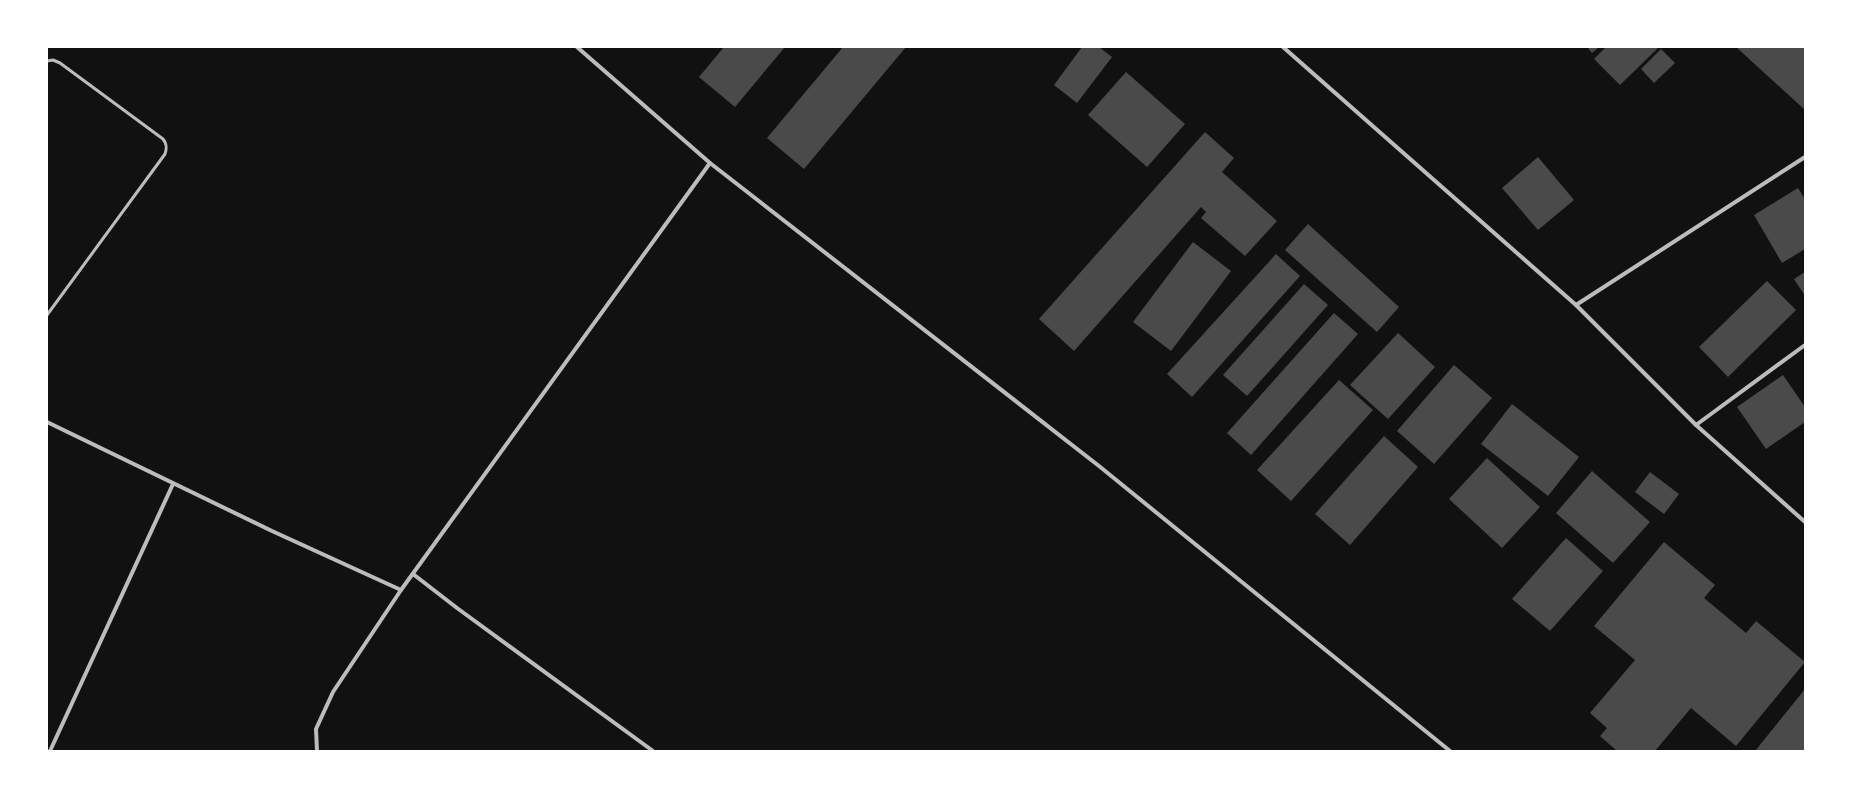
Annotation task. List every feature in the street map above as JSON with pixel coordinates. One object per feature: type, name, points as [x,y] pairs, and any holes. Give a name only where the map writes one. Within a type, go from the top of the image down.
[{"type":"street","points":[[577,47],[710,163],[1099,466],[1450,751]]},
{"type":"street","points":[[1283,47],[1576,305],[1696,425],[1805,522]]},
{"type":"street","points":[[1576,305],[1805,157]]},
{"type":"street","points":[[317,751],[316,729],[333,692],[401,590],[710,163]]},
{"type":"street","points":[[1696,425],[1805,345]]},
{"type":"street","points":[[47,422],[173,484],[401,590]]},
{"type":"street","points":[[50,751],[173,484]]},
{"type":"street","points":[[413,574],[457,608],[653,751]]},
{"type":"lane","points":[[47,61],[53,60],[60,62],[163,139],[166,143],[167,149],[165,154],[47,315]]},
{"type":"building","points":[[724,47],[785,47],[735,107],[699,77]]},
{"type":"building","points":[[843,47],[906,47],[804,169],[767,138]]},
{"type":"building","points":[[1082,47],[1099,47],[1112,57],[1077,103],[1054,85]]},
{"type":"building","points":[[1587,47],[1599,47],[1592,53]]},
{"type":"building","points":[[1606,47],[1659,47],[1620,85],[1594,59]]},
{"type":"building","points":[[1736,47],[1805,47],[1805,110]]},
{"type":"building","points":[[1661,49],[1675,63],[1654,83],[1641,69]]},
{"type":"building","points":[[1126,72],[1185,124],[1147,167],[1088,115]]},
{"type":"building","points":[[1205,132],[1234,158],[1222,172],[1277,221],[1245,256],[1201,218],[1206,212],[1201,207],[1074,351],[1039,319]]},
{"type":"building","points":[[1538,157],[1574,200],[1538,230],[1502,188]]},
{"type":"building","points":[[1798,188],[1805,199],[1805,249],[1782,263],[1754,215]]},
{"type":"building","points":[[1308,224],[1399,307],[1377,332],[1285,250]]},
{"type":"building","points":[[1193,242],[1231,271],[1171,351],[1133,322]]},
{"type":"building","points":[[1276,254],[1300,276],[1192,397],[1167,374]]},
{"type":"building","points":[[1805,272],[1805,296],[1794,279]]},
{"type":"building","points":[[1767,281],[1796,310],[1728,377],[1699,347]]},
{"type":"building","points":[[1304,284],[1328,305],[1247,396],[1223,375]]},
{"type":"building","points":[[1334,313],[1358,334],[1251,455],[1227,433]]},
{"type":"building","points":[[1398,333],[1435,367],[1388,419],[1350,385]]},
{"type":"building","points":[[1454,365],[1492,398],[1434,464],[1397,431]]},
{"type":"building","points":[[1783,375],[1805,407],[1805,422],[1766,449],[1737,407]]},
{"type":"building","points":[[1339,380],[1373,410],[1291,501],[1257,470]]},
{"type":"building","points":[[1512,404],[1579,457],[1548,496],[1481,444]]},
{"type":"building","points":[[1384,436],[1418,467],[1350,545],[1315,514]]},
{"type":"building","points":[[1487,458],[1540,507],[1502,548],[1449,499]]},
{"type":"building","points":[[1592,471],[1650,522],[1613,563],[1556,513]]},
{"type":"building","points":[[1650,472],[1679,494],[1664,514],[1635,492]]},
{"type":"building","points":[[1566,538],[1603,571],[1550,631],[1512,599]]},
{"type":"building","points":[[1664,542],[1715,585],[1704,598],[1746,633],[1756,621],[1805,662],[1736,746],[1691,708],[1655,751],[1617,751],[1600,736],[1607,728],[1590,713],[1635,660],[1594,626]]},
{"type":"building","points":[[1805,689],[1805,751],[1755,751]]}]
